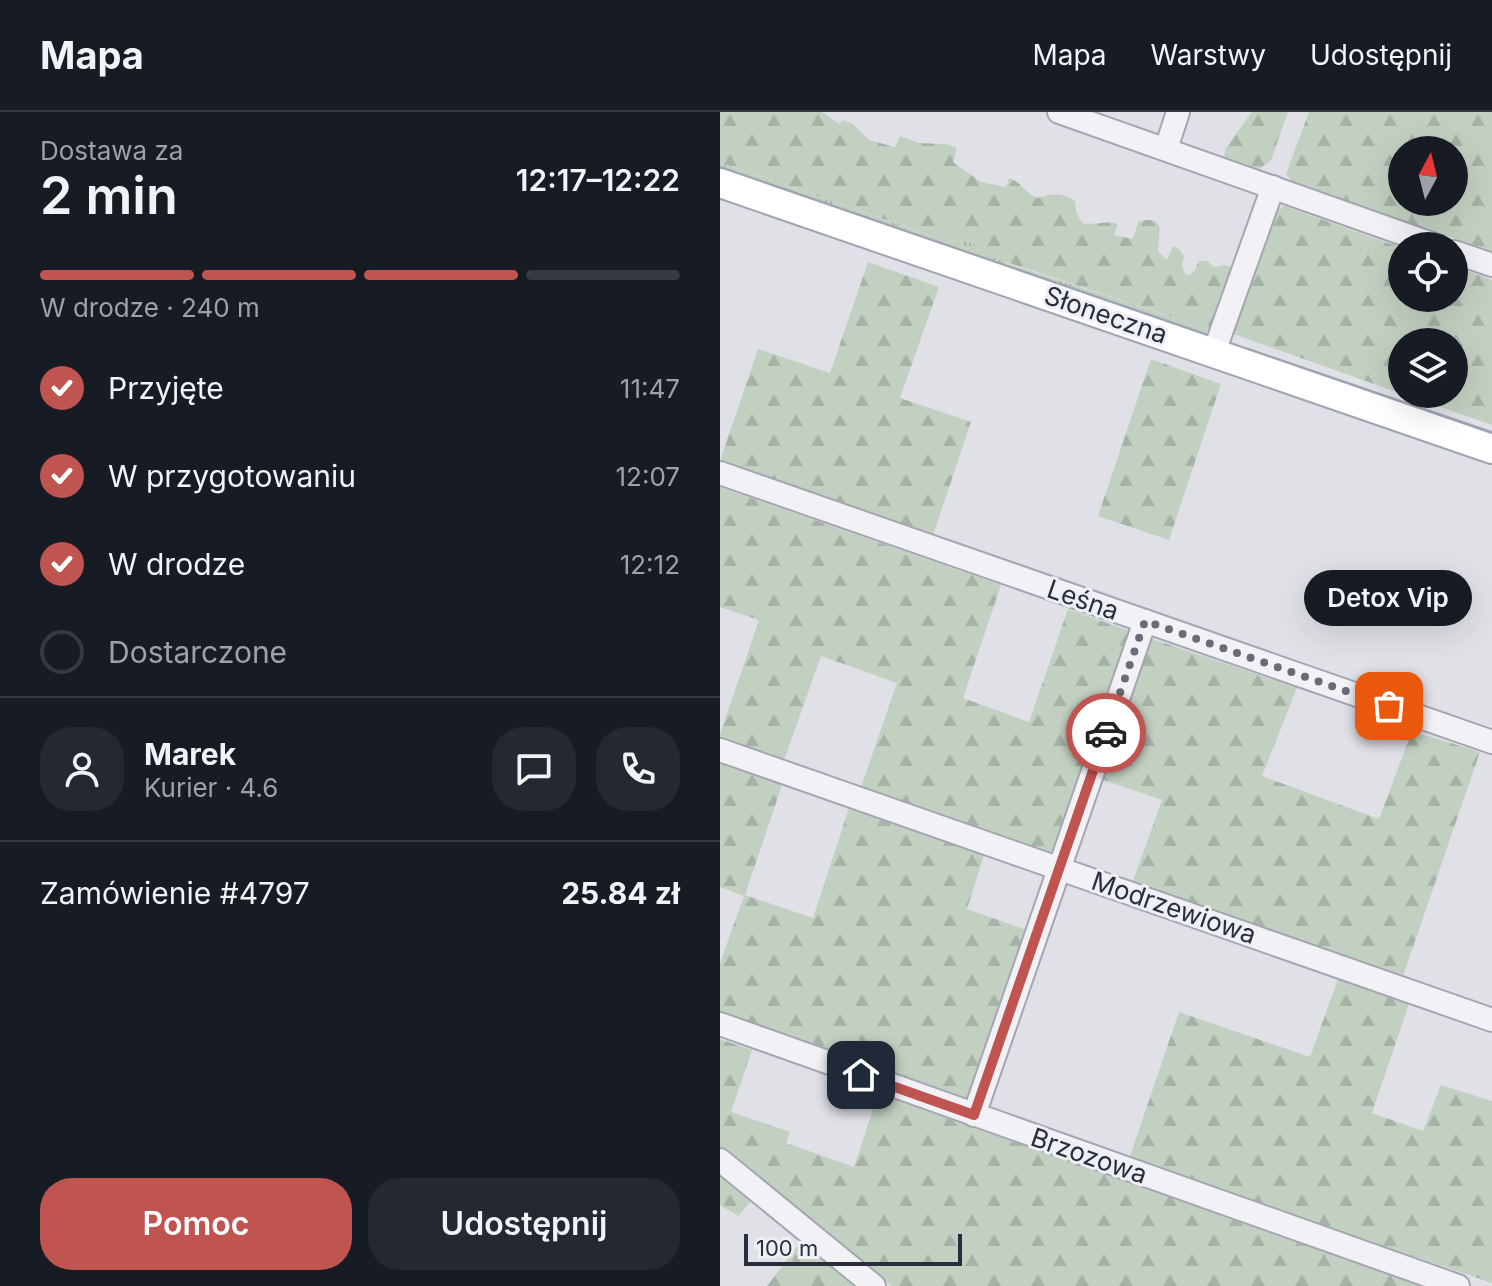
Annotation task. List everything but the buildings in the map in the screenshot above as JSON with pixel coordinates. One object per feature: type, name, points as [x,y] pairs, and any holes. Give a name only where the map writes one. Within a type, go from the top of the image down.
[{"type":"main road","name":"Słoneczna","points":[[720,183],[1492,449]]},
{"type":"street","points":[[1059,112],[1399,232]]},
{"type":"street","points":[[1166,149],[1178,112]]},
{"type":"street","points":[[1214,352],[1273,187]]},
{"type":"street","points":[[1468,257],[1492,265]]},
{"type":"street","name":"Leśna","points":[[720,473],[1492,742]]},
{"type":"street","points":[[974,1115],[1145,621]]},
{"type":"street","name":"Modrzewiowa","points":[[720,750],[1492,1020]]},
{"type":"street","name":"Brzozowa","points":[[720,1024],[1458,1286]]},
{"type":"street","points":[[720,1160],[874,1286]]},
{"type":"green space","points":[[720,112],[822,112],[840,124],[842,120],[853,124],[869,140],[895,147],[900,136],[919,143],[945,144],[957,148],[953,162],[981,182],[1006,187],[1009,178],[1037,198],[1065,196],[1075,201],[1082,223],[1118,224],[1114,235],[1133,239],[1138,222],[1154,220],[1160,232],[1158,251],[1167,260],[1173,246],[1179,249],[1184,256],[1182,267],[1186,275],[1195,270],[1199,261],[1207,261],[1214,267],[1225,265],[1234,268],[1218,315],[1208,329],[1006,262],[1005,255],[929,228],[921,232],[720,162]]},
{"type":"green space","points":[[1252,112],[1288,112],[1271,160],[1260,169],[1224,157],[1226,148]]},
{"type":"green space","points":[[1309,112],[1492,112],[1492,252],[1468,243],[1468,232],[1436,232],[1391,216],[1468,216],[1468,136],[1388,136],[1388,215],[1292,181],[1286,174]]},
{"type":"green space","points":[[720,162],[920,232],[926,227],[1005,255],[1006,263],[1208,329],[1204,338],[720,171]]},
{"type":"green space","points":[[1284,206],[1388,243],[1388,312],[1468,312],[1468,271],[1492,280],[1492,425],[1443,408],[1468,408],[1468,328],[1388,328],[1388,389],[1231,333],[1275,211]]},
{"type":"green space","points":[[868,262],[939,287],[900,398],[971,422],[933,535],[720,461],[758,349],[830,373]]},
{"type":"green space","points":[[1151,359],[1221,384],[1169,540],[1098,516]]},
{"type":"green space","points":[[720,487],[1001,585],[963,698],[1029,722],[1068,609],[1135,633],[1058,859],[860,790],[897,683],[821,656],[783,763],[720,742],[720,734],[759,620],[720,607]]},
{"type":"green space","points":[[1144,636],[1297,688],[1262,776],[1379,819],[1412,731],[1480,752],[1402,979],[1132,884],[1162,800],[1095,777]]},
{"type":"green space","points":[[720,759],[783,782],[745,895],[813,918],[850,805],[985,852],[967,909],[1032,932],[973,1101],[720,1012],[720,963],[744,896],[720,887]]},
{"type":"green space","points":[[1339,976],[1410,1001],[1372,1113],[1423,1131],[1441,1085],[1492,1101],[1492,1283],[1129,1159],[1179,1012],[1310,1057]]},
{"type":"green space","points":[[720,1039],[752,1050],[731,1112],[790,1132],[786,1143],[854,1167],[878,1094],[1425,1286],[892,1286],[720,1148]]},
{"type":"green space","points":[[720,1170],[754,1198],[738,1216],[720,1205]]},
{"type":"green space","points":[[804,1238],[863,1286],[767,1286]]},
{"type":"waterway","points":[[720,168],[1205,335]]},
{"type":"waterway","points":[[1248,350],[1492,433]]},
{"type":"way so far","points":[[1106,733],[1145,621],[1389,706]]},
{"type":"place","name":"Detox Vip","points":[[1389,706]]},
{"type":"route","points":[[861,1075],[974,1115],[1106,733]]}]
